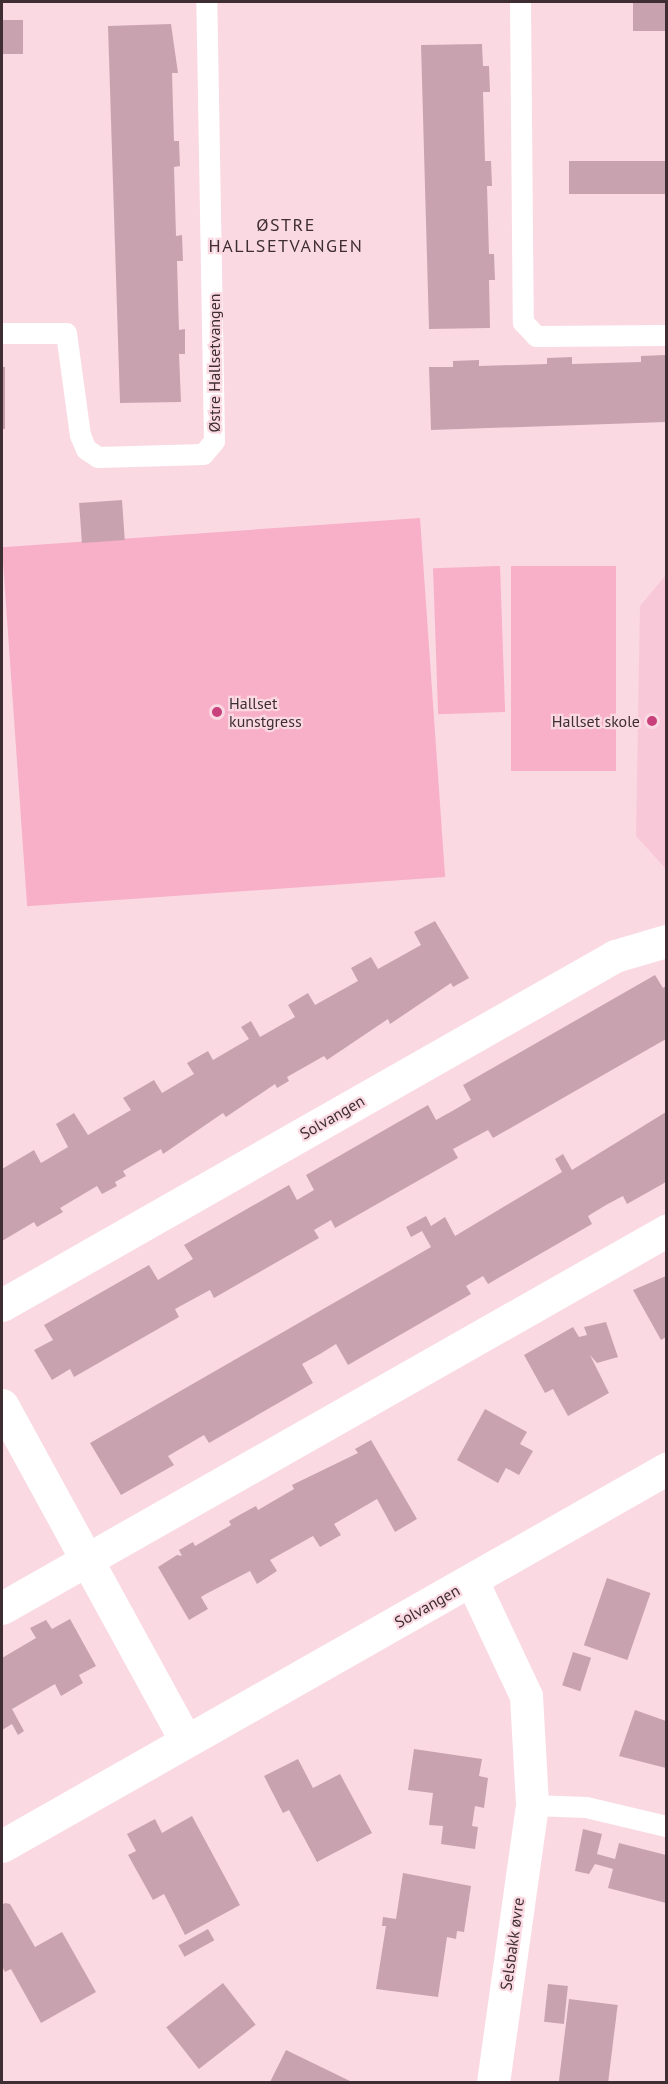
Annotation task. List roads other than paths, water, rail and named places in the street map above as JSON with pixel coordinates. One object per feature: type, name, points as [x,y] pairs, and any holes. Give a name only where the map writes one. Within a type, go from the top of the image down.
[{"type":"street","name":"Solvangen","points":[[2,1305],[615,956],[666,941]]},
{"type":"street","points":[[2,1608],[666,1231]]},
{"type":"street","points":[[2,1405],[186,1741]]},
{"type":"street","name":"Solvangen","points":[[2,1846],[472,1581],[666,1468]]},
{"type":"street","name":"Selsbakk øvre","points":[[472,1581],[526,1696],[532,1805],[493,2082]]},
{"type":"lane","name":"Østre Hallsetvangen","points":[[2,333],[66,333],[80,435],[86,449],[98,457],[203,454],[214,441],[206,2]]},
{"type":"lane","points":[[520,2],[523,322],[536,336],[666,335]]},
{"type":"lane","points":[[532,1805],[586,1807],[666,1826]]},
{"type":"place","name":"Hallset kunstgress","points":[[217,712]]},
{"type":"place","name":"Hallset skole","points":[[652,721]]},
{"type":"district","name":"ØSTRE HALLSETVANGEN","points":[[286,236]]}]
